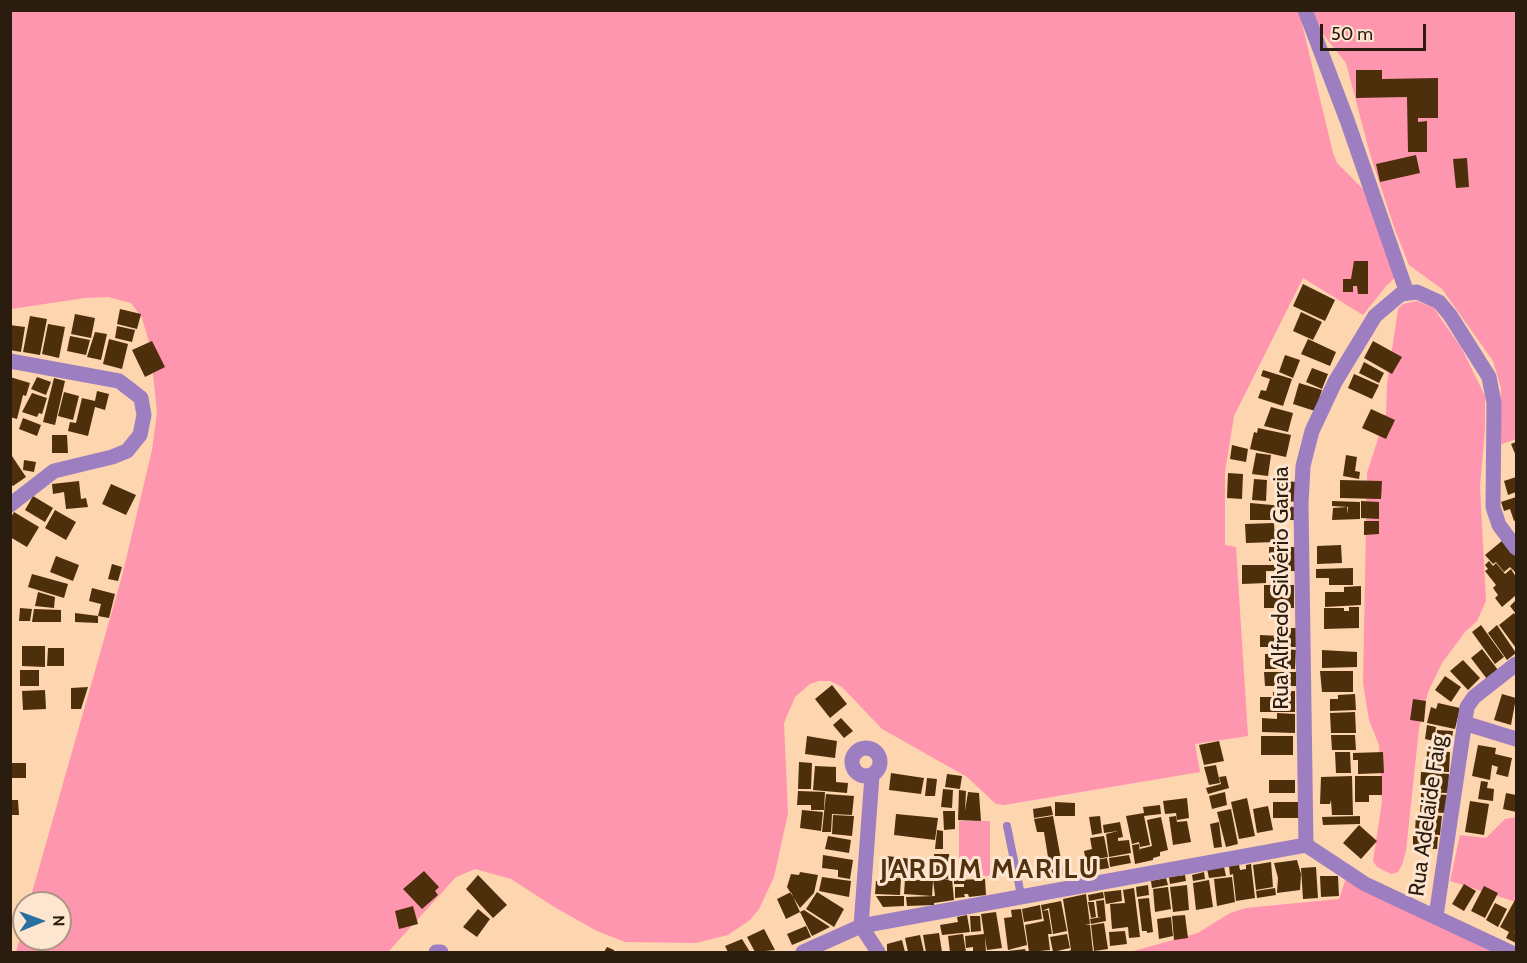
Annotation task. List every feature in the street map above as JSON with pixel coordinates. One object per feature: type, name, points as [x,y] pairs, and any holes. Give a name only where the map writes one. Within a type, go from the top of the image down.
[{"type":"street","points":[[1305,10],[1347,120],[1407,293],[1423,293],[1439,302],[1450,315],[1489,377],[1494,403],[1493,507],[1499,525],[1516,548]]},
{"type":"street","name":"Rua Alfredo Silvério Garcia","points":[[1306,845],[1301,504],[1305,458],[1322,409],[1367,328],[1388,304],[1407,293]]},
{"type":"street","points":[[10,361],[105,376],[128,385],[141,398],[144,405],[140,435],[127,451],[54,471],[10,505]]},
{"type":"street","name":"Rua Adelaide Faig","points":[[1436,916],[1456,799],[1467,707],[1474,697],[1516,664]]},
{"type":"street","points":[[1464,723],[1516,739]]},
{"type":"street","points":[[872,776],[861,926],[878,952]]},
{"type":"street","points":[[803,952],[861,926],[1306,845],[1365,884],[1510,952]]},
{"type":"street","points":[[436,952],[441,952]]},
{"type":"lane","points":[[1007,826],[1021,896]]},
{"type":"shaded area","points":[[10,11],[1299,11],[1333,153],[1337,163],[1363,189],[1398,275],[1363,315],[1303,278],[1234,416],[1225,472],[1225,545],[1236,547],[1248,736],[1195,744],[1200,772],[1004,805],[996,804],[967,777],[882,729],[842,687],[830,681],[819,681],[810,684],[795,697],[784,723],[788,813],[774,877],[759,909],[750,920],[728,935],[696,943],[625,942],[597,931],[511,879],[475,869],[456,877],[388,952],[16,952],[72,951],[72,891],[32,891],[122,576],[152,450],[157,412],[150,346],[142,318],[131,303],[108,297],[85,298],[11,309]]},
{"type":"shaded area","points":[[1313,11],[1516,11],[1516,439],[1499,445],[1501,388],[1493,361],[1442,289],[1409,265],[1370,154],[1346,63],[1322,33]]},
{"type":"shaded area","points":[[1417,301],[1434,308],[1461,347],[1485,396],[1480,487],[1486,601],[1477,621],[1465,632],[1442,663],[1428,692],[1419,728],[1406,851],[1398,872],[1391,874],[1377,867],[1373,861],[1382,802],[1379,745],[1369,720],[1363,683],[1367,473],[1386,414],[1387,384],[1398,309],[1403,304]]},
{"type":"shaded area","points":[[1516,817],[1516,902],[1450,881],[1460,835],[1486,838],[1505,819]]},
{"type":"shaded area","points":[[959,821],[990,821],[990,876],[959,876]]},
{"type":"shaded area","points":[[1346,878],[1492,952],[1130,952],[1198,933],[1230,913],[1246,908],[1339,899]]},
{"type":"building","points":[[1356,70],[1382,70],[1382,79],[1438,78],[1438,118],[1418,118],[1418,122],[1427,121],[1427,152],[1408,152],[1407,97],[1356,98]]},
{"type":"building","points":[[1416,155],[1420,173],[1380,182],[1376,164]]},
{"type":"building","points":[[1467,158],[1469,187],[1456,188],[1453,159]]},
{"type":"building","points":[[1354,261],[1368,261],[1368,294],[1358,294],[1357,286],[1353,286],[1353,292],[1343,292],[1343,279],[1351,279]]},
{"type":"building","points":[[1303,284],[1335,300],[1325,321],[1293,306]]},
{"type":"building","points":[[120,309],[141,314],[137,329],[117,324]]},
{"type":"building","points":[[1301,312],[1322,322],[1313,340],[1293,331]]},
{"type":"building","points":[[75,314],[95,318],[91,338],[71,334]]},
{"type":"building","points":[[30,316],[47,319],[40,355],[23,352]]},
{"type":"building","points":[[48,324],[65,327],[59,358],[42,354]]},
{"type":"building","points":[[10,325],[25,327],[21,352],[10,350]]},
{"type":"building","points":[[117,326],[135,330],[132,342],[115,338]]},
{"type":"building","points":[[95,332],[107,334],[101,360],[87,357]]},
{"type":"building","points":[[70,336],[90,340],[86,355],[67,351]]},
{"type":"building","points":[[109,339],[128,344],[122,369],[103,364]]},
{"type":"building","points":[[1308,339],[1336,352],[1330,366],[1301,354]]},
{"type":"building","points":[[152,341],[165,367],[145,377],[132,350]]},
{"type":"building","points":[[1373,341],[1402,357],[1392,374],[1364,358]]},
{"type":"building","points":[[1285,355],[1300,360],[1293,378],[1279,372]]},
{"type":"building","points":[[1364,362],[1384,373],[1379,383],[1359,373]]},
{"type":"building","points":[[1312,368],[1328,374],[1322,389],[1306,382]]},
{"type":"building","points":[[1263,370],[1292,379],[1283,406],[1258,398],[1261,390],[1266,391],[1270,379],[1261,376]]},
{"type":"building","points":[[1354,374],[1379,385],[1372,399],[1348,388]]},
{"type":"building","points":[[10,377],[30,383],[26,396],[23,395],[17,419],[10,417]]},
{"type":"building","points":[[37,377],[51,382],[46,395],[31,389]]},
{"type":"building","points":[[54,378],[65,381],[55,425],[43,422]]},
{"type":"building","points":[[1299,383],[1322,390],[1315,411],[1293,404]]},
{"type":"building","points":[[97,391],[109,394],[105,410],[95,407],[88,436],[68,431],[70,422],[76,423],[82,398],[95,401]]},
{"type":"building","points":[[64,392],[79,396],[73,420],[58,416]]},
{"type":"building","points":[[32,393],[47,398],[42,414],[39,413],[37,417],[22,412]]},
{"type":"building","points":[[1271,407],[1293,413],[1288,432],[1264,426]]},
{"type":"building","points":[[1371,409],[1395,420],[1386,439],[1362,428]]},
{"type":"building","points":[[23,418],[41,425],[37,436],[19,429]]},
{"type":"building","points":[[1258,428],[1291,435],[1286,457],[1250,449],[1254,432],[1257,433]]},
{"type":"building","points":[[52,435],[67,435],[68,453],[52,453]]},
{"type":"building","points":[[1516,442],[1516,456],[1511,444]]},
{"type":"building","points":[[1232,445],[1248,449],[1246,462],[1230,459]]},
{"type":"building","points":[[1256,453],[1271,455],[1268,476],[1252,474]]},
{"type":"building","points":[[1346,455],[1357,457],[1355,471],[1360,472],[1359,479],[1343,476]]},
{"type":"building","points":[[12,456],[26,477],[13,486],[10,483]]},
{"type":"building","points":[[24,460],[36,462],[34,472],[23,470]]},
{"type":"building","points":[[1228,473],[1243,474],[1242,499],[1227,498]]},
{"type":"building","points":[[1516,477],[1516,492],[1508,495],[1504,481]]},
{"type":"building","points":[[1254,479],[1267,480],[1266,501],[1252,500]]},
{"type":"building","points":[[1340,480],[1382,481],[1381,499],[1340,498]]},
{"type":"building","points":[[79,481],[81,499],[86,498],[88,507],[66,509],[64,492],[53,494],[52,484]]},
{"type":"building","points":[[1281,481],[1298,482],[1296,502],[1279,500]]},
{"type":"building","points":[[111,484],[136,495],[126,515],[102,504]]},
{"type":"building","points":[[33,496],[53,508],[45,522],[25,510]]},
{"type":"building","points":[[1516,497],[1516,520],[1514,521],[1510,509],[1504,511],[1501,502]]},
{"type":"building","points":[[1332,501],[1360,502],[1360,519],[1332,520],[1333,508],[1347,507],[1347,514],[1348,507],[1332,506]]},
{"type":"building","points":[[1361,501],[1379,502],[1379,519],[1361,518]]},
{"type":"building","points":[[1250,503],[1294,507],[1294,520],[1250,520]]},
{"type":"building","points":[[55,510],[76,522],[66,540],[45,528]]},
{"type":"building","points":[[14,512],[39,527],[27,547],[10,537],[10,519]]},
{"type":"building","points":[[1364,521],[1379,521],[1379,534],[1364,535]]},
{"type":"building","points":[[1274,523],[1275,542],[1246,543],[1245,524]]},
{"type":"building","points":[[1503,540],[1516,556],[1515,572],[1510,567],[1504,572],[1496,562],[1493,564],[1485,555]]},
{"type":"building","points":[[1341,545],[1342,563],[1317,564],[1317,546]]},
{"type":"building","points":[[1269,547],[1296,547],[1297,571],[1266,571],[1266,583],[1242,584],[1242,565],[1287,565],[1287,561],[1269,561]]},
{"type":"building","points":[[56,556],[79,565],[73,581],[50,572]]},
{"type":"building","points":[[1489,561],[1493,566],[1496,563],[1505,574],[1511,569],[1516,577],[1516,595],[1502,607],[1495,598],[1498,595],[1493,588],[1496,585],[1485,571],[1488,569],[1485,565]]},
{"type":"building","points":[[112,564],[122,567],[118,581],[108,579]]},
{"type":"building","points":[[1353,568],[1353,585],[1329,585],[1329,578],[1316,578],[1316,569]]},
{"type":"building","points":[[32,574],[68,584],[64,598],[28,587]]},
{"type":"building","points":[[1264,585],[1294,585],[1294,608],[1264,608]]},
{"type":"building","points":[[1361,586],[1361,605],[1325,607],[1325,592],[1344,592],[1344,587]]},
{"type":"building","points":[[92,588],[115,594],[109,618],[98,616],[101,604],[89,601]]},
{"type":"building","points":[[38,592],[55,597],[54,608],[35,606]]},
{"type":"building","points":[[1516,600],[1516,614],[1510,606]]},
{"type":"building","points":[[1349,607],[1359,607],[1359,628],[1324,629],[1324,608],[1344,608],[1344,611],[1349,611]]},
{"type":"building","points":[[20,608],[32,609],[30,621],[19,621]]},
{"type":"building","points":[[34,609],[61,610],[61,622],[32,622]]},
{"type":"building","points":[[75,613],[98,616],[98,623],[75,622]]},
{"type":"building","points":[[1514,613],[1516,616],[1516,648],[1499,625]]},
{"type":"building","points":[[1481,625],[1504,657],[1495,664],[1472,632]]},
{"type":"building","points":[[1497,625],[1516,653],[1507,660],[1488,633]]},
{"type":"building","points":[[1280,628],[1296,628],[1296,647],[1260,647],[1260,635],[1280,636]]},
{"type":"building","points":[[22,646],[45,646],[45,667],[22,666]]},
{"type":"building","points":[[48,648],[64,648],[64,666],[47,666]]},
{"type":"building","points":[[1285,649],[1296,650],[1295,669],[1265,669],[1265,654],[1284,654]]},
{"type":"building","points":[[1482,649],[1498,670],[1487,679],[1471,658]]},
{"type":"building","points":[[1322,650],[1357,652],[1357,667],[1322,668]]},
{"type":"building","points":[[1463,660],[1480,678],[1468,690],[1450,671]]},
{"type":"building","points":[[20,670],[39,670],[39,686],[20,686]]},
{"type":"building","points":[[1320,671],[1353,671],[1353,692],[1322,692]]},
{"type":"building","points":[[1264,672],[1296,672],[1296,686],[1265,686]]},
{"type":"building","points":[[1445,676],[1461,687],[1451,702],[1435,690]]},
{"type":"building","points":[[832,685],[847,704],[830,718],[815,699]]},
{"type":"building","points":[[88,687],[81,709],[71,709],[71,688]]},
{"type":"building","points":[[45,690],[46,709],[23,710],[22,691]]},
{"type":"building","points":[[1295,691],[1295,712],[1260,712],[1260,697],[1273,697],[1273,692]]},
{"type":"building","points":[[1355,694],[1356,710],[1330,711],[1330,699],[1338,699],[1338,695]]},
{"type":"building","points":[[1502,694],[1516,698],[1511,725],[1494,720]]},
{"type":"building","points":[[1413,699],[1426,701],[1424,722],[1410,720]]},
{"type":"building","points":[[1438,703],[1460,708],[1455,729],[1427,723],[1431,707],[1436,709]]},
{"type":"building","points":[[1355,712],[1356,733],[1331,733],[1330,713]]},
{"type":"building","points":[[1277,713],[1295,714],[1295,733],[1262,732],[1262,718],[1277,719]]},
{"type":"building","points":[[841,718],[853,731],[844,738],[833,725]]},
{"type":"building","points":[[1427,725],[1436,727],[1434,741],[1425,739]]},
{"type":"building","points":[[1437,730],[1453,731],[1451,745],[1436,744]]},
{"type":"building","points":[[1331,735],[1355,735],[1356,750],[1332,750]]},
{"type":"building","points":[[807,736],[837,741],[835,758],[805,754]]},
{"type":"building","points":[[1261,736],[1293,736],[1293,755],[1261,755]]},
{"type":"building","points":[[1219,741],[1224,761],[1204,765],[1199,745]]},
{"type":"building","points":[[1478,745],[1496,748],[1495,754],[1512,758],[1508,777],[1496,774],[1498,767],[1492,765],[1490,780],[1472,776]]},
{"type":"building","points":[[1427,751],[1450,752],[1449,772],[1426,771]]},
{"type":"building","points":[[1335,752],[1350,752],[1351,773],[1336,773]]},
{"type":"building","points":[[1383,752],[1384,773],[1358,774],[1358,760],[1353,760],[1353,753]]},
{"type":"building","points":[[799,762],[812,763],[811,789],[798,789]]},
{"type":"building","points":[[10,763],[26,763],[26,778],[11,778]]},
{"type":"building","points":[[1216,765],[1220,783],[1209,785],[1204,767]]},
{"type":"building","points":[[815,766],[836,767],[836,782],[848,783],[847,793],[813,790]]},
{"type":"building","points":[[1421,772],[1449,774],[1448,793],[1420,792]]},
{"type":"building","points":[[891,773],[924,778],[921,794],[889,790]]},
{"type":"building","points":[[947,774],[962,776],[960,789],[945,787]]},
{"type":"building","points":[[1226,776],[1229,788],[1208,794],[1206,788],[1221,784],[1219,777]]},
{"type":"building","points":[[1352,776],[1353,815],[1332,815],[1331,800],[1330,804],[1320,804],[1321,777]]},
{"type":"building","points":[[1355,776],[1382,776],[1382,795],[1369,795],[1369,802],[1355,802]]},
{"type":"building","points":[[927,778],[937,779],[935,796],[925,796]]},
{"type":"building","points":[[1269,780],[1295,780],[1295,793],[1269,793]]},
{"type":"building","points":[[1481,781],[1488,782],[1487,788],[1494,789],[1493,801],[1478,799]]},
{"type":"building","points":[[943,789],[953,790],[952,808],[941,807]]},
{"type":"building","points":[[959,790],[966,791],[965,811],[968,792],[979,793],[981,821],[958,820]]},
{"type":"building","points":[[798,791],[825,792],[824,810],[811,810],[811,805],[797,805]]},
{"type":"building","points":[[1225,792],[1227,805],[1212,809],[1209,796]]},
{"type":"building","points":[[1421,793],[1447,795],[1446,813],[1420,812]]},
{"type":"building","points":[[1506,793],[1516,795],[1516,812],[1503,809]]},
{"type":"building","points":[[826,794],[854,796],[852,815],[832,814],[831,832],[822,832]]},
{"type":"building","points":[[1187,798],[1189,818],[1177,820],[1176,813],[1165,814],[1163,801]]},
{"type":"building","points":[[1247,798],[1255,836],[1239,839],[1231,802]]},
{"type":"building","points":[[10,800],[18,800],[19,815],[10,815]]},
{"type":"building","points":[[1470,801],[1489,804],[1484,835],[1465,832]]},
{"type":"building","points":[[1055,802],[1075,803],[1075,816],[1055,816]]},
{"type":"building","points":[[1273,802],[1302,802],[1302,818],[1273,818]]},
{"type":"building","points":[[1160,805],[1161,814],[1144,816],[1150,845],[1140,847],[1139,842],[1132,844],[1126,816],[1144,813],[1143,807]]},
{"type":"building","points":[[1051,806],[1053,815],[1034,818],[1033,809]]},
{"type":"building","points":[[1268,806],[1273,830],[1257,833],[1253,809]]},
{"type":"building","points":[[1231,809],[1238,844],[1226,847],[1217,812]]},
{"type":"building","points":[[802,810],[823,812],[821,831],[800,828]]},
{"type":"building","points":[[943,811],[955,811],[955,829],[944,830]]},
{"type":"building","points":[[896,814],[938,818],[935,840],[894,835]]},
{"type":"building","points":[[1416,814],[1442,816],[1440,835],[1415,833]]},
{"type":"building","points":[[833,815],[854,816],[852,836],[832,834]]},
{"type":"building","points":[[1053,816],[1062,865],[1050,867],[1063,866],[1065,875],[1046,879],[1042,858],[1048,857],[1044,832],[1037,832],[1034,819]]},
{"type":"building","points":[[1100,816],[1102,833],[1092,835],[1089,817]]},
{"type":"building","points":[[1176,816],[1177,822],[1187,821],[1191,842],[1173,845],[1169,817]]},
{"type":"building","points":[[1360,816],[1360,824],[1323,825],[1322,817]]},
{"type":"building","points":[[1161,817],[1168,850],[1160,852],[1160,856],[1153,860],[1135,864],[1132,845],[1139,844],[1140,852],[1140,849],[1152,846],[1147,820]]},
{"type":"building","points":[[1120,822],[1123,837],[1118,838],[1118,841],[1129,840],[1131,853],[1109,857],[1106,834],[1118,831],[1104,833],[1103,825]]},
{"type":"building","points":[[1219,822],[1222,847],[1214,848],[1210,824]]},
{"type":"building","points":[[1359,825],[1377,841],[1361,859],[1343,843]]},
{"type":"building","points":[[937,830],[943,831],[943,849],[935,849]]},
{"type":"building","points":[[828,836],[851,840],[849,853],[825,849]]},
{"type":"building","points":[[1104,836],[1108,857],[1091,860],[1095,860],[1096,870],[1088,871],[1084,851],[1092,849],[1090,838]]},
{"type":"building","points":[[1413,836],[1438,837],[1437,849],[1413,848]]},
{"type":"building","points":[[934,854],[949,854],[951,878],[944,880],[952,879],[954,900],[934,903],[934,905],[907,906],[906,897],[935,896],[932,871],[935,871]]},
{"type":"building","points":[[823,855],[853,860],[850,879],[838,877],[838,870],[822,868]]},
{"type":"building","points":[[1129,855],[1131,863],[1110,867],[1109,858]]},
{"type":"building","points":[[887,856],[920,860],[917,878],[885,875]]},
{"type":"building","points":[[1107,858],[1109,868],[1097,870],[1096,860]]},
{"type":"building","points":[[1297,860],[1301,874],[1300,890],[1277,893],[1278,878],[1274,863]]},
{"type":"building","points":[[1271,862],[1273,887],[1256,890],[1253,865]]},
{"type":"building","points":[[1251,864],[1255,898],[1236,901],[1233,874],[1230,875],[1229,866],[1239,865],[1240,870],[1246,869],[1246,865]]},
{"type":"building","points":[[1224,867],[1226,876],[1209,878],[1207,869]]},
{"type":"building","points":[[1316,867],[1318,898],[1303,899],[1301,868]]},
{"type":"building","points":[[424,871],[439,887],[435,891],[438,895],[422,909],[403,889]]},
{"type":"building","points":[[800,872],[818,875],[814,893],[800,908],[787,887],[791,874],[799,875]]},
{"type":"building","points":[[1204,872],[1205,879],[1193,881],[1192,875]]},
{"type":"building","points":[[478,875],[507,905],[493,918],[466,889]]},
{"type":"building","points":[[1185,875],[1186,881],[1170,884],[1169,877]]},
{"type":"building","points":[[1320,876],[1338,876],[1339,896],[1321,897]]},
{"type":"building","points":[[822,877],[851,881],[849,897],[819,891]]},
{"type":"building","points":[[882,877],[901,878],[900,895],[875,894],[876,881],[882,881]]},
{"type":"building","points":[[1232,877],[1235,902],[1217,906],[1214,879]]},
{"type":"building","points":[[1166,878],[1168,885],[1152,888],[1151,881]]},
{"type":"building","points":[[905,879],[933,881],[932,896],[904,894]]},
{"type":"building","points":[[985,879],[986,895],[969,897],[968,894],[964,894],[965,897],[955,898],[955,887],[964,887],[964,884],[954,884],[954,880]]},
{"type":"building","points":[[1209,880],[1213,907],[1196,910],[1193,883]]},
{"type":"building","points":[[1464,884],[1476,891],[1464,911],[1452,904]]},
{"type":"building","points":[[1148,885],[1149,895],[1137,897],[1136,887]]},
{"type":"building","points":[[1187,885],[1189,910],[1173,912],[1170,887]]},
{"type":"building","points":[[1484,886],[1498,893],[1485,918],[1471,911]]},
{"type":"building","points":[[1168,887],[1171,909],[1155,912],[1153,889]]},
{"type":"building","points":[[1134,888],[1140,937],[1129,938],[1128,927],[1112,929],[1110,904],[1125,903],[1123,890]]},
{"type":"building","points":[[1275,888],[1276,895],[1257,898],[1256,891]]},
{"type":"building","points":[[1121,890],[1122,901],[1106,904],[1104,892]]},
{"type":"building","points":[[791,892],[800,912],[786,919],[777,899]]},
{"type":"building","points":[[817,892],[844,909],[834,927],[806,909]]},
{"type":"building","points":[[1103,892],[1104,898],[1089,901],[1088,895]]},
{"type":"building","points":[[1086,894],[1090,924],[1085,925],[1090,925],[1093,952],[1066,952],[1071,950],[1063,899]]},
{"type":"building","points":[[876,896],[904,896],[904,906],[883,907]]},
{"type":"building","points":[[1149,898],[1153,932],[1147,933],[1147,931],[1142,931],[1138,899]]},
{"type":"building","points":[[1516,898],[1516,929],[1513,935],[1516,930],[1516,943],[1506,938],[1509,932],[1500,927]]},
{"type":"building","points":[[1104,900],[1106,921],[1091,924],[1090,919],[1101,917],[1098,917],[1096,901]]},
{"type":"building","points":[[1061,901],[1067,931],[1053,934],[1049,908],[1042,911],[1041,905]]},
{"type":"building","points":[[1088,902],[1094,902],[1096,917],[1091,918]]},
{"type":"building","points":[[1495,903],[1507,909],[1498,927],[1486,920]]},
{"type":"building","points":[[1040,905],[1042,919],[1024,922],[1022,909]]},
{"type":"building","points":[[413,906],[418,924],[399,929],[395,911]]},
{"type":"building","points":[[478,909],[490,919],[477,937],[463,927]]},
{"type":"building","points":[[1021,909],[1027,945],[1008,950],[1004,918],[1012,917],[1011,910]]},
{"type":"building","points":[[804,910],[830,927],[812,936],[800,912]]},
{"type":"building","points":[[1048,910],[1052,934],[1048,934],[1050,950],[1029,952],[1025,925],[1044,921],[1042,911]]},
{"type":"building","points":[[996,912],[1002,948],[987,950],[985,937],[986,952],[973,952],[973,947],[966,948],[965,936],[984,934],[981,914]]},
{"type":"building","points":[[967,915],[970,932],[942,935],[940,925],[958,922],[957,917]]},
{"type":"building","points":[[1185,915],[1188,938],[1174,940],[1172,916]]},
{"type":"building","points":[[970,916],[980,916],[981,931],[971,932]]},
{"type":"building","points":[[1171,917],[1173,936],[1159,939],[1157,919]]},
{"type":"building","points":[[1104,923],[1108,949],[1094,951],[1091,925]]},
{"type":"building","points":[[806,926],[811,937],[792,945],[787,934]]},
{"type":"building","points":[[764,929],[775,950],[755,952],[747,937]]},
{"type":"building","points":[[1125,931],[1127,944],[1110,946],[1109,932]]},
{"type":"building","points":[[939,933],[942,952],[926,952],[923,935]]},
{"type":"building","points":[[963,934],[966,952],[950,952],[948,936]]},
{"type":"building","points":[[1067,934],[1070,948],[1053,952],[1050,937]]},
{"type":"building","points":[[920,935],[924,952],[908,952],[905,938]]},
{"type":"building","points":[[742,939],[750,952],[728,952],[725,946]]},
{"type":"building","points":[[902,940],[905,952],[887,952],[887,944]]},
{"type":"building","points":[[607,947],[614,950],[614,952],[604,952]]},
{"type":"building","points":[[1025,949],[1026,952],[1008,952],[1008,951]]},
{"type":"district","name":"JARDIM MARILU","points":[[990,870]]}]
